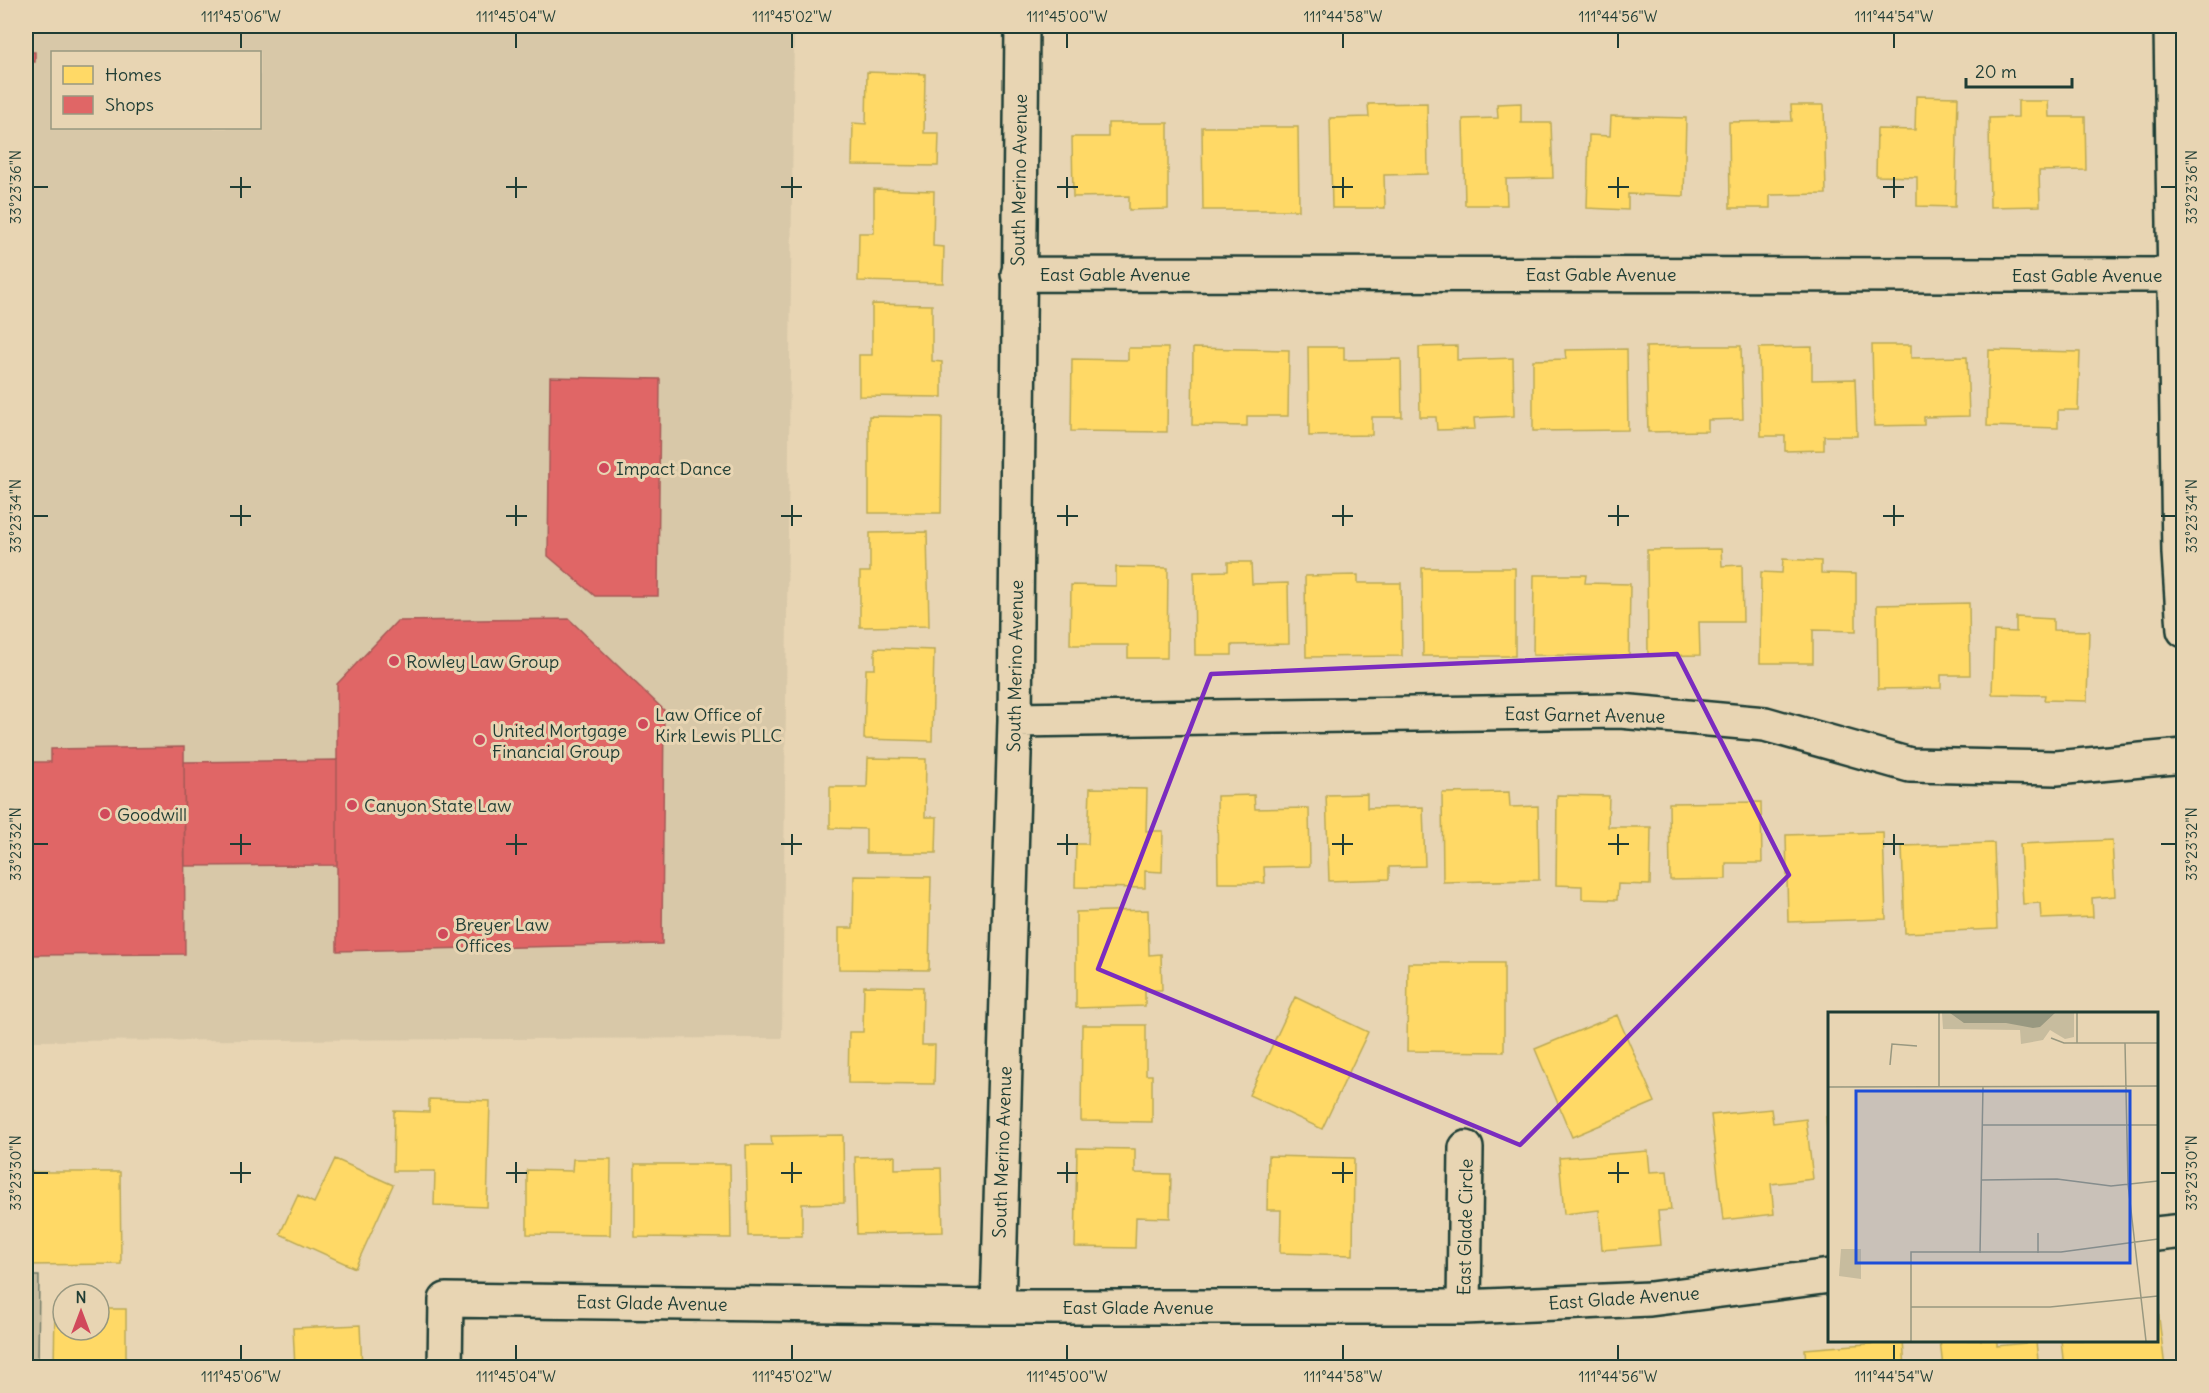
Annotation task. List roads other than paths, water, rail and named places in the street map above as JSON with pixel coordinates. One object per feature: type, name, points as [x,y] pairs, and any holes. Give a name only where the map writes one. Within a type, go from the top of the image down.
[{"type":"street","name":"South Merino Avenue","points":[[998,1307],[1015,720],[1022,26]]},
{"type":"street","points":[[2171,26],[2180,275],[2179,553],[2184,630]]},
{"type":"street","name":"East Gable Avenue","points":[[1018,274],[2180,275]]},
{"type":"street","name":"East Garnet Avenue","points":[[1015,720],[1620,711],[1765,724],[1910,765],[2056,768],[2184,756]]},
{"type":"street","name":"East Glade Circle","points":[[1464,1307],[1466,1148]]},
{"type":"street","points":[[2158,1234],[2184,1231]]},
{"type":"street","name":"East Glade Avenue","points":[[445,1368],[446,1300],[998,1307],[1464,1307],[1650,1299],[1828,1276]]},
{"type":"place","name":"Impact Dance","points":[[604,468]]},
{"type":"place","name":"Rowley Law Group","points":[[394,661]]},
{"type":"place","name":"Law Office of Kirk Lewis PLLC","points":[[643,724]]},
{"type":"place","name":"United Mortgage Financial Group","points":[[480,740]]},
{"type":"place","name":"Canyon State Law","points":[[352,805]]},
{"type":"place","name":"Goodwill","points":[[105,814]]},
{"type":"place","name":"Breyer Law Offices","points":[[443,934]]}]
